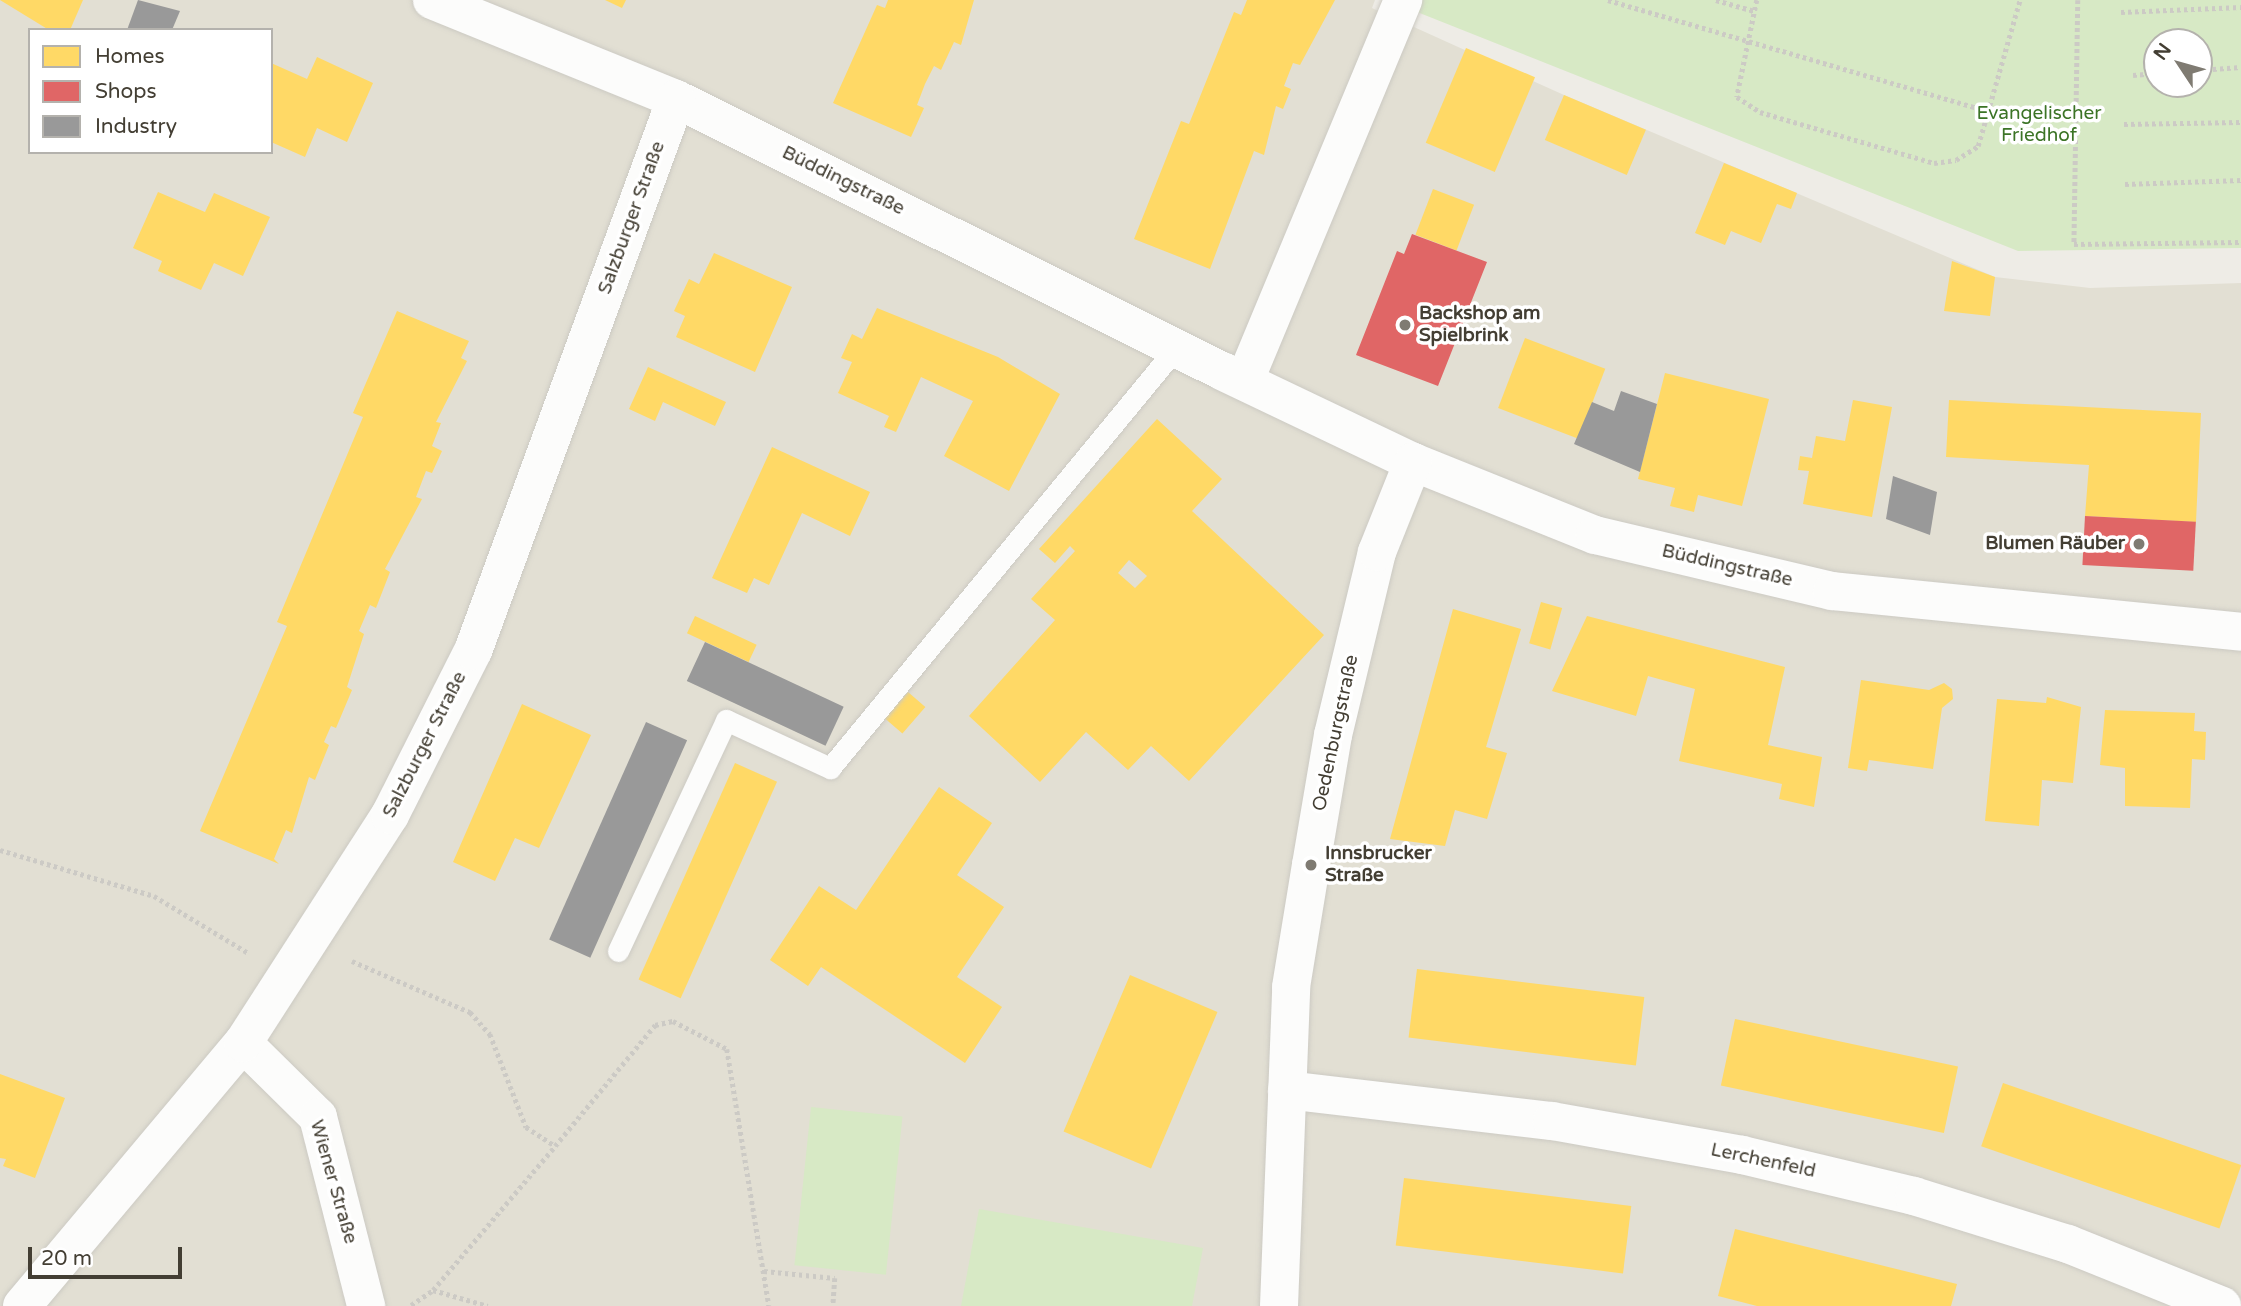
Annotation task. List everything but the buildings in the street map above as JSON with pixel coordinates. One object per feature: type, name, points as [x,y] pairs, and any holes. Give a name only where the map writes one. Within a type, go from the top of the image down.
[{"type":"street","name":"Büddingstraße","points":[[432,0],[676,99],[1176,348],[1413,462],[1595,535],[1832,591],[2241,632]]},
{"type":"street","points":[[1245,380],[1403,0]]},
{"type":"street","name":"Salzburger Straße","points":[[22,1306],[243,1043],[390,815],[473,651],[676,99]]},
{"type":"street","name":"Oedenburgstraße","points":[[1279,1306],[1291,987],[1333,735],[1377,552],[1413,462]]},
{"type":"street","name":"Wiener Straße","points":[[243,1043],[318,1117],[366,1306]]},
{"type":"street","name":"Lerchenfeld","points":[[1287,1090],[1552,1121],[1742,1155],[1914,1196],[2068,1244],[2222,1306]]},
{"type":"lane","points":[[618,951],[726,720],[830,768],[1176,348]]},
{"type":"path","points":[[1608,0],[1988,111]]},
{"type":"path","points":[[1716,0],[1754,11]]},
{"type":"path","points":[[1757,0],[1737,97],[1786,120],[1934,163],[1956,160],[1978,146],[2020,0]]},
{"type":"path","points":[[2078,0],[2074,244],[2241,242]]},
{"type":"path","points":[[2121,12],[2241,7]]},
{"type":"path","points":[[2213,69],[2241,67]]},
{"type":"path","points":[[2133,75],[2143,74]]},
{"type":"path","points":[[2124,124],[2241,122]]},
{"type":"path","points":[[2125,184],[2241,180]]},
{"type":"path","points":[[0,850],[154,897],[286,976]]},
{"type":"path","points":[[308,942],[470,1012],[490,1034],[526,1127],[555,1146]]},
{"type":"path","points":[[410,1306],[433,1290],[655,1025],[673,1021],[727,1049],[769,1306]]},
{"type":"path","points":[[764,1271],[835,1278],[833,1306]]},
{"type":"path","points":[[433,1290],[488,1306]]},
{"type":"shaded area","points":[[0,0],[1375,0],[1372,8],[1564,95],[1995,277],[2090,288],[2241,283],[2241,1306],[0,1306]]},
{"type":"green space","name":"Evangelischer Friedhof","points":[[1405,0],[2241,0],[2241,248],[2018,251],[1402,6]]},
{"type":"green space","points":[[811,1107],[902,1117],[886,1275],[794,1265]]},
{"type":"green space","points":[[979,1209],[1203,1248],[1192,1306],[961,1306]]},
{"type":"place","name":"Backshop am Spielbrink","points":[[1405,325]]},
{"type":"place","name":"Blumen Räuber","points":[[2139,544]]},
{"type":"place","name":"Innsbrucker Straße","points":[[1311,865]]}]
